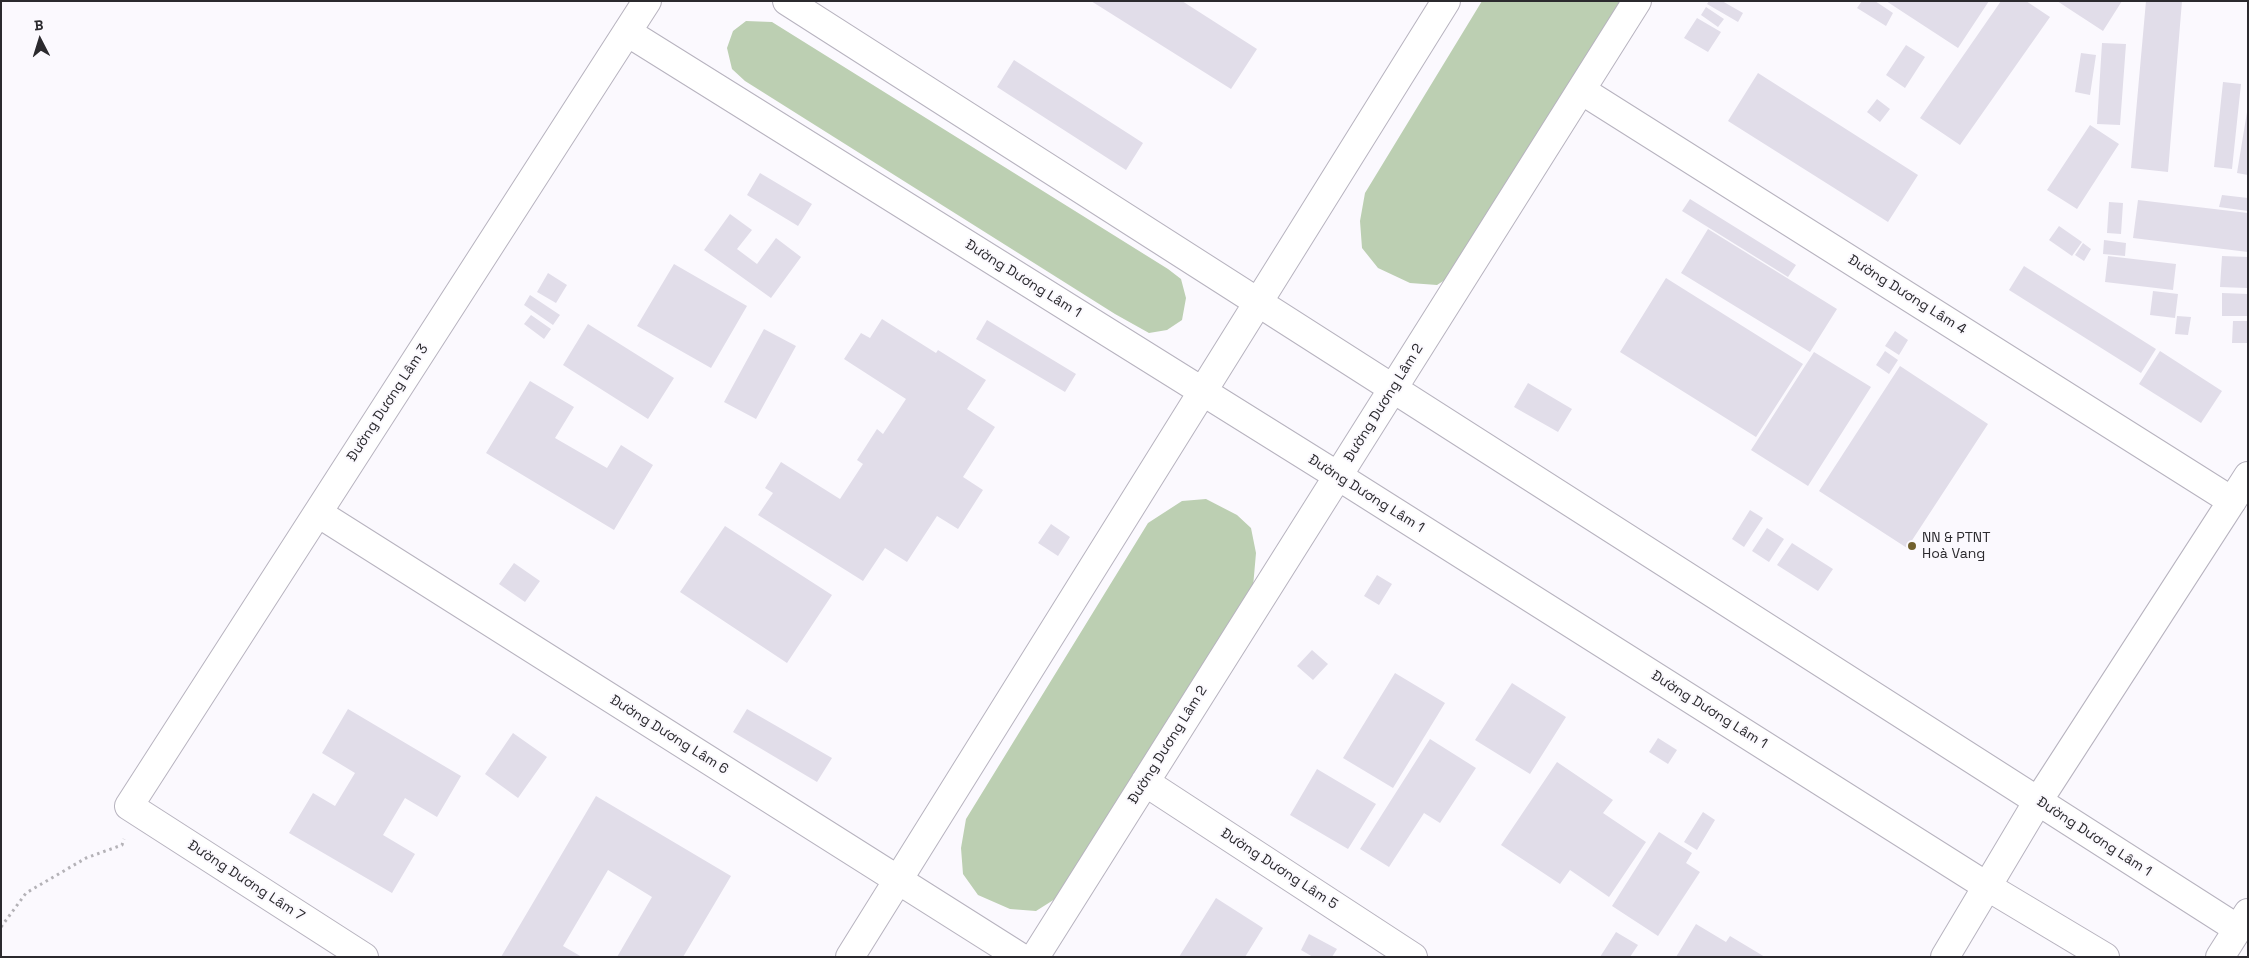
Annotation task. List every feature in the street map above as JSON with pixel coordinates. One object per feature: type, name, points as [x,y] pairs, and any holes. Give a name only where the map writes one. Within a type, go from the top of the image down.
[{"type":"main road","name":"Đường Dương Lâm 3","points":[[129,806],[647,1]]},
{"type":"main road","name":"Đường Dương Lâm 1","points":[[787,1],[2038,801],[2243,921]]},
{"type":"main road","points":[[850,957],[1446,1]]},
{"type":"main road","name":"Đường Dương Lâm 2","points":[[1035,957],[1637,1]]},
{"type":"main road","name":"Đường Dương Lâm 1","points":[[627,32],[1338,476],[1988,886],[2105,957]]},
{"type":"main road","name":"Đường Dương Lâm 4","points":[[1581,90],[2232,501]]},
{"type":"main road","points":[[1945,957],[2038,801],[2248,476]]},
{"type":"main road","name":"Đường Dương Lâm 6","points":[[318,513],[1020,957]]},
{"type":"main road","name":"Đường Dương Lâm 5","points":[[1145,782],[1413,957]]},
{"type":"main road","name":"Đường Dương Lâm 7","points":[[129,806],[364,957]]},
{"type":"main road","points":[[2220,957],[2243,921]]},
{"type":"path","points":[[1,927],[26,893],[86,858],[122,845],[129,806]]},
{"type":"green space","points":[[1482,1],[1629,1],[1456,273],[1437,285],[1410,283],[1378,268],[1362,248],[1360,221],[1365,193]]},
{"type":"green space","points":[[746,21],[772,22],[1168,269],[1181,279],[1186,298],[1182,320],[1167,330],[1149,333],[1115,314],[745,81],[732,69],[727,48],[733,31]]},
{"type":"green space","points":[[1206,499],[1237,515],[1251,528],[1256,553],[1253,587],[1075,876],[1055,899],[1036,911],[1010,909],[978,895],[963,874],[961,848],[966,819],[1148,523],[1182,501]]},
{"type":"building","points":[[1091,1],[1182,1],[1257,49],[1231,89]]},
{"type":"building","points":[[1709,1],[1722,1],[1743,13],[1738,22],[1707,4]]},
{"type":"building","points":[[1862,1],[1875,1],[1893,13],[1886,26],[1857,8]]},
{"type":"building","points":[[1886,1],[1989,1],[1958,48]]},
{"type":"building","points":[[2001,1],[2026,1],[2050,17],[1960,145],[1920,118]]},
{"type":"building","points":[[2057,1],[2122,1],[2103,31]]},
{"type":"building","points":[[2146,1],[2182,1],[2168,172],[2131,168]]},
{"type":"building","points":[[1706,7],[1724,19],[1718,27],[1701,15]]},
{"type":"building","points":[[1697,18],[1721,32],[1708,52],[1684,38]]},
{"type":"building","points":[[2102,43],[2126,44],[2120,125],[2097,124]]},
{"type":"building","points":[[1906,45],[1925,57],[1905,88],[1886,75]]},
{"type":"building","points":[[2081,53],[2096,55],[2090,95],[2075,92]]},
{"type":"building","points":[[1014,60],[1143,143],[1126,170],[997,87]]},
{"type":"building","points":[[1758,73],[1918,175],[1888,222],[1728,121]]},
{"type":"building","points":[[2223,82],[2241,84],[2232,169],[2214,167]]},
{"type":"building","points":[[1877,99],[1890,109],[1880,122],[1867,112]]},
{"type":"building","points":[[2248,113],[2248,175],[2237,173]]},
{"type":"building","points":[[2090,125],[2119,144],[2077,209],[2047,190]]},
{"type":"building","points":[[760,173],[812,204],[798,226],[747,195]]},
{"type":"building","points":[[2222,195],[2248,198],[2248,211],[2219,207]]},
{"type":"building","points":[[1690,199],[1796,265],[1788,277],[1682,211]]},
{"type":"building","points":[[2138,200],[2248,213],[2248,252],[2133,238]]},
{"type":"building","points":[[2109,202],[2123,203],[2121,234],[2107,233]]},
{"type":"building","points":[[730,214],[752,230],[737,249],[757,264],[776,238],[801,257],[771,298],[704,250]]},
{"type":"building","points":[[2059,226],[2082,242],[2072,256],[2049,240]]},
{"type":"building","points":[[1708,229],[1837,309],[1810,352],[1681,273]]},
{"type":"building","points":[[2104,240],[2126,243],[2125,256],[2103,254]]},
{"type":"building","points":[[2083,243],[2091,249],[2084,261],[2075,255]]},
{"type":"building","points":[[2108,256],[2176,264],[2173,290],[2105,282]]},
{"type":"building","points":[[2222,256],[2248,257],[2247,288],[2220,287]]},
{"type":"building","points":[[674,264],[747,306],[711,368],[637,326]]},
{"type":"building","points":[[2024,266],[2156,349],[2141,373],[2009,290]]},
{"type":"building","points":[[548,273],[567,285],[556,303],[537,292]]},
{"type":"building","points":[[1666,278],[1803,364],[1756,437],[1620,352]]},
{"type":"building","points":[[2153,291],[2178,294],[2175,318],[2150,315]]},
{"type":"building","points":[[2222,293],[2248,294],[2248,316],[2222,316]]},
{"type":"building","points":[[530,295],[560,315],[553,325],[524,305]]},
{"type":"building","points":[[531,315],[551,329],[544,339],[524,324]]},
{"type":"building","points":[[2177,316],[2191,317],[2188,335],[2175,334]]},
{"type":"building","points":[[882,319],[936,353],[938,350],[986,380],[967,409],[995,427],[963,477],[983,490],[958,529],[937,516],[907,562],[885,548],[863,581],[758,515],[773,493],[765,488],[781,462],[840,499],[863,464],[857,460],[877,429],[883,434],[906,399],[844,359],[861,333],[870,338]]},
{"type":"building","points":[[987,320],[1076,374],[1065,392],[976,339]]},
{"type":"building","points":[[2233,321],[2248,321],[2248,343],[2232,343]]},
{"type":"building","points":[[588,324],[674,378],[648,419],[563,365]]},
{"type":"building","points":[[764,329],[796,346],[756,419],[724,402]]},
{"type":"building","points":[[1895,331],[1908,340],[1899,355],[1885,346]]},
{"type":"building","points":[[1885,351],[1898,360],[1889,374],[1876,365]]},
{"type":"building","points":[[2160,351],[2222,391],[2201,423],[2139,384]]},
{"type":"building","points":[[1814,352],[1871,387],[1808,486],[1751,450]]},
{"type":"building","points":[[1900,366],[1988,424],[1907,548],[1819,491]]},
{"type":"building","points":[[530,381],[574,407],[555,438],[607,468],[621,445],[653,465],[614,530],[486,453]]},
{"type":"building","points":[[1528,383],[1572,409],[1558,432],[1514,407]]},
{"type":"building","points":[[1750,510],[1763,518],[1744,547],[1732,539]]},
{"type":"building","points":[[1051,524],[1070,537],[1058,556],[1038,543]]},
{"type":"building","points":[[725,526],[832,595],[787,663],[680,592]]},
{"type":"building","points":[[1767,528],[1784,539],[1769,562],[1752,551]]},
{"type":"building","points":[[1792,543],[1833,569],[1818,591],[1777,565]]},
{"type":"building","points":[[514,563],[540,581],[525,602],[499,584]]},
{"type":"building","points":[[1377,575],[1392,584],[1379,605],[1364,596]]},
{"type":"building","points":[[1312,650],[1328,664],[1313,680],[1297,666]]},
{"type":"building","points":[[1395,673],[1445,703],[1393,788],[1343,758]]},
{"type":"building","points":[[1512,683],[1566,717],[1530,774],[1475,740]]},
{"type":"building","points":[[348,709],[461,776],[437,817],[405,798],[383,835],[415,854],[392,893],[289,833],[313,793],[335,806],[355,773],[322,753]]},
{"type":"building","points":[[747,709],[832,758],[817,782],[733,732]]},
{"type":"building","points":[[513,733],[547,757],[518,798],[485,774]]},
{"type":"building","points":[[1658,738],[1677,750],[1668,764],[1649,752]]},
{"type":"building","points":[[1430,739],[1476,768],[1440,823],[1424,813],[1389,867],[1360,849]]},
{"type":"building","points":[[1557,762],[1613,800],[1603,813],[1646,842],[1609,897],[1570,870],[1560,884],[1501,845]]},
{"type":"building","points":[[1317,769],[1376,804],[1348,849],[1290,815]]},
{"type":"building","points":[[596,796],[731,876],[683,957],[617,957],[652,897],[608,870],[563,946],[582,957],[501,957]]},
{"type":"building","points":[[1703,812],[1715,820],[1697,850],[1684,842]]},
{"type":"building","points":[[1659,832],[1692,853],[1686,863],[1700,872],[1658,936],[1612,906]]},
{"type":"building","points":[[1216,898],[1263,928],[1245,957],[1179,957]]},
{"type":"building","points":[[1696,924],[1726,942],[1730,936],[1765,957],[1676,957]]},
{"type":"building","points":[[1616,932],[1638,945],[1630,957],[1600,957]]},
{"type":"building","points":[[1309,934],[1337,949],[1332,957],[1313,957],[1301,950]]},
{"type":"place","name":"NN & PTNT Hoà Vang","points":[[1912,546]]}]
